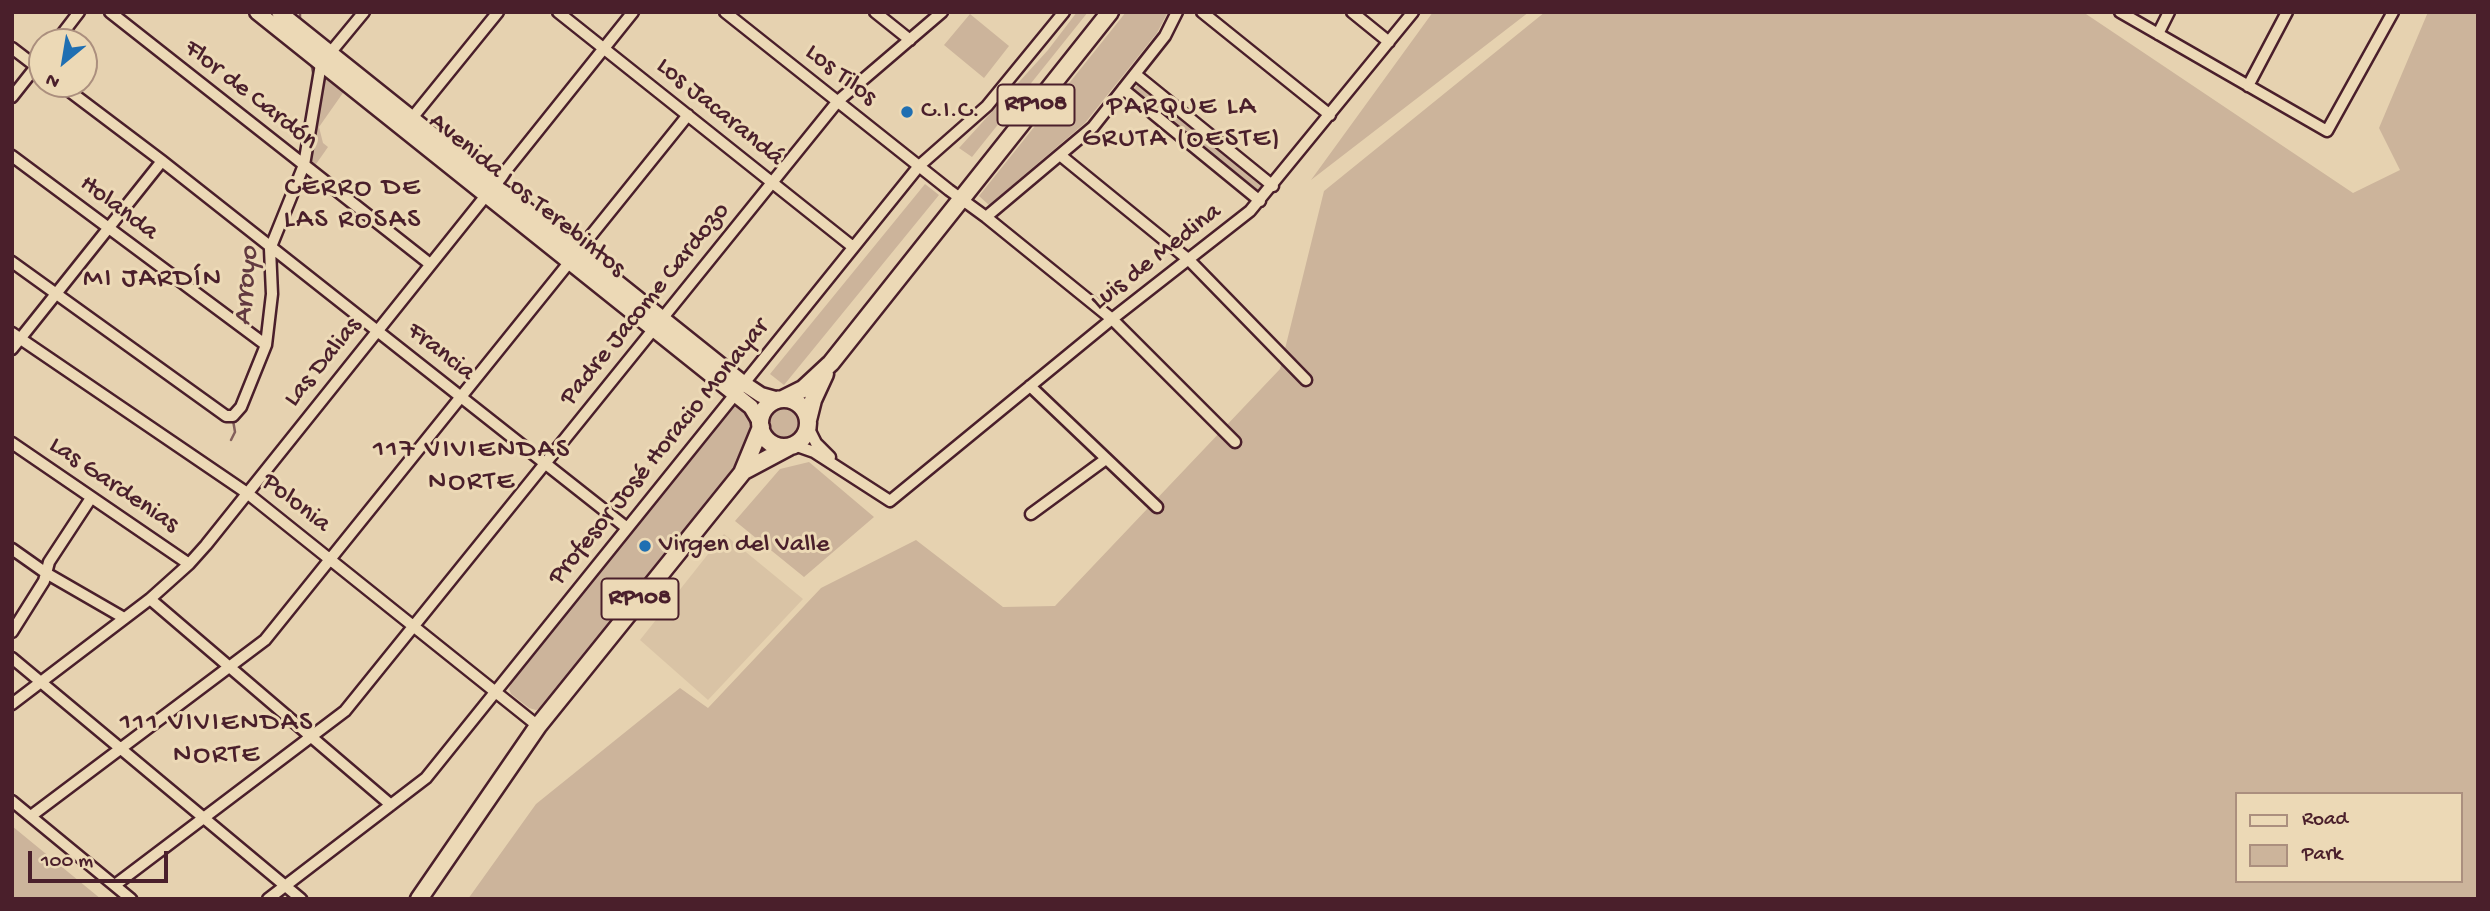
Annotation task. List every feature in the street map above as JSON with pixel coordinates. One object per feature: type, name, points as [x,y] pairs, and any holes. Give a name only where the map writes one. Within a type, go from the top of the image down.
[{"type":"main road","name":"Avenida Los Terebintos","points":[[257,12],[326,58],[739,389],[761,424]]},
{"type":"main road","name":"Avenida Los Terebintos","points":[[279,12],[326,58]]},
{"type":"main road","name":"RP108","points":[[419,899],[538,726],[742,472],[752,452],[766,408],[803,388],[831,363],[1111,12]]},
{"type":"main road","name":"RP108","points":[[742,472],[803,438],[813,400],[831,363]]},
{"type":"main road","name":"Avenida Los Terebintos","points":[[739,389],[781,399]]},
{"type":"main road","points":[[781,399],[797,402],[806,413],[808,424]]},
{"type":"main road","points":[[761,424],[768,440],[775,445],[792,445]]},
{"type":"street","points":[[66,28],[79,12]]},
{"type":"street","name":"Flor de Cardón","points":[[110,12],[430,264]]},
{"type":"street","points":[[12,262],[226,416],[233,416],[241,407],[266,345],[272,295],[270,248],[304,165],[326,58],[364,12]]},
{"type":"street","points":[[408,124],[498,12]]},
{"type":"street","name":"Los Jacarandá","points":[[558,12],[853,247]]},
{"type":"street","name":"Las Dalias","points":[[12,704],[150,599],[189,564],[633,12]]},
{"type":"street","name":"Los Tilos","points":[[725,12],[1112,319],[1234,442]]},
{"type":"street","points":[[875,12],[910,40]]},
{"type":"street","name":"Padre Jacome Cardozo","points":[[115,885],[345,711],[838,102],[942,12]]},
{"type":"street","name":"Profesor José Horacio Monayar","points":[[268,899],[426,778],[919,166],[997,95],[1064,12]]},
{"type":"street","points":[[986,217],[1093,127],[1165,36],[1177,12]]},
{"type":"street","points":[[1202,12],[1330,116]]},
{"type":"street","points":[[1352,12],[1389,42]]},
{"type":"street","name":"Luis de Medina","points":[[843,470],[890,501],[1260,201],[1413,12]]},
{"type":"street","points":[[2120,12],[2327,131],[2393,12]]},
{"type":"street","points":[[2158,34],[2169,12]]},
{"type":"street","points":[[2248,86],[2287,12]]},
{"type":"street","points":[[12,48],[28,58]]},
{"type":"street","points":[[1135,74],[1273,186]]},
{"type":"street","points":[[12,97],[28,79]]},
{"type":"street","points":[[1123,89],[1260,201]]},
{"type":"street","name":"Francia","points":[[79,98],[627,528]]},
{"type":"street","points":[[31,816],[265,640],[688,115]]},
{"type":"street","points":[[1060,155],[1189,260],[1306,380]]},
{"type":"street","name":"Holanda","points":[[12,156],[266,345]]},
{"type":"street","points":[[12,349],[16,336],[55,294],[162,161]]},
{"type":"street","name":"Polonia","points":[[16,336],[247,493],[538,726]]},
{"type":"street","points":[[1030,386],[1157,507]]},
{"type":"street","points":[[808,424],[816,443],[843,470]]},
{"type":"street","name":"Las Gardenias","points":[[12,443],[189,564]]},
{"type":"street","points":[[792,445],[814,452],[843,470]]},
{"type":"street","points":[[1031,514],[1106,459]]},
{"type":"street","points":[[12,632],[44,581],[49,562],[91,498]]},
{"type":"street","points":[[12,549],[46,573],[124,618]]},
{"type":"street","points":[[150,599],[391,804]]},
{"type":"street","points":[[12,658],[301,899]]},
{"type":"street","points":[[12,801],[131,899]]},
{"type":"shaded area","points":[[724,534],[803,599],[708,700],[640,640]]},
{"type":"green space","points":[[1077,12],[1088,12],[972,157],[959,148],[1048,50]]},
{"type":"green space","points":[[1126,12],[1168,12],[1157,33],[1085,123],[989,205],[979,196]]},
{"type":"green space","points":[[1433,12],[1529,12],[1311,180]]},
{"type":"green space","points":[[1545,12],[2083,12],[2353,193],[2400,170],[2379,128],[2428,12],[2478,12],[2478,899],[468,899],[536,804],[680,688],[708,708],[821,588],[916,540],[1003,607],[1055,606],[1280,369],[1324,191]]},
{"type":"green space","points":[[970,14],[1009,46],[984,78],[944,45]]},
{"type":"green space","points":[[324,76],[328,76],[345,90],[319,127],[323,143],[328,147],[314,167],[311,164]]},
{"type":"green space","points":[[1137,85],[1263,186],[1259,191],[1134,90]]},
{"type":"green space","points":[[925,184],[939,195],[784,385],[770,374]]},
{"type":"green space","points":[[736,405],[748,413],[752,424],[753,436],[745,455],[541,708],[529,708],[511,694],[509,689],[512,681]]},
{"type":"green space","points":[[784,409],[795,413],[799,424],[795,435],[784,439],[773,435],[769,424],[773,413]]},
{"type":"green space","points":[[809,462],[874,517],[804,577],[735,521],[780,469]]},
{"type":"green space","points":[[12,826],[101,899],[12,899]]},
{"type":"waterway","name":"Arroyo","points":[[300,12],[300,21]]},
{"type":"waterway","name":"Arroyo","points":[[311,63],[314,77]]},
{"type":"waterway","name":"Arroyo","points":[[231,440],[235,432],[233,420]]},
{"type":"place","name":"C.I.C.","points":[[907,112]]},
{"type":"place","name":"Virgen del Valle","points":[[645,546]]},
{"type":"district","name":"PARQUE LA GRUTA (OESTE)","points":[[1182,125]]},
{"type":"district","name":"CERRO DE LAS ROSAS","points":[[353,206]]},
{"type":"district","name":"MI JARDÍN","points":[[153,281]]},
{"type":"district","name":"117 VIVIENDAS NORTE","points":[[472,468]]},
{"type":"district","name":"111 VIVIENDAS NORTE","points":[[217,741]]}]
